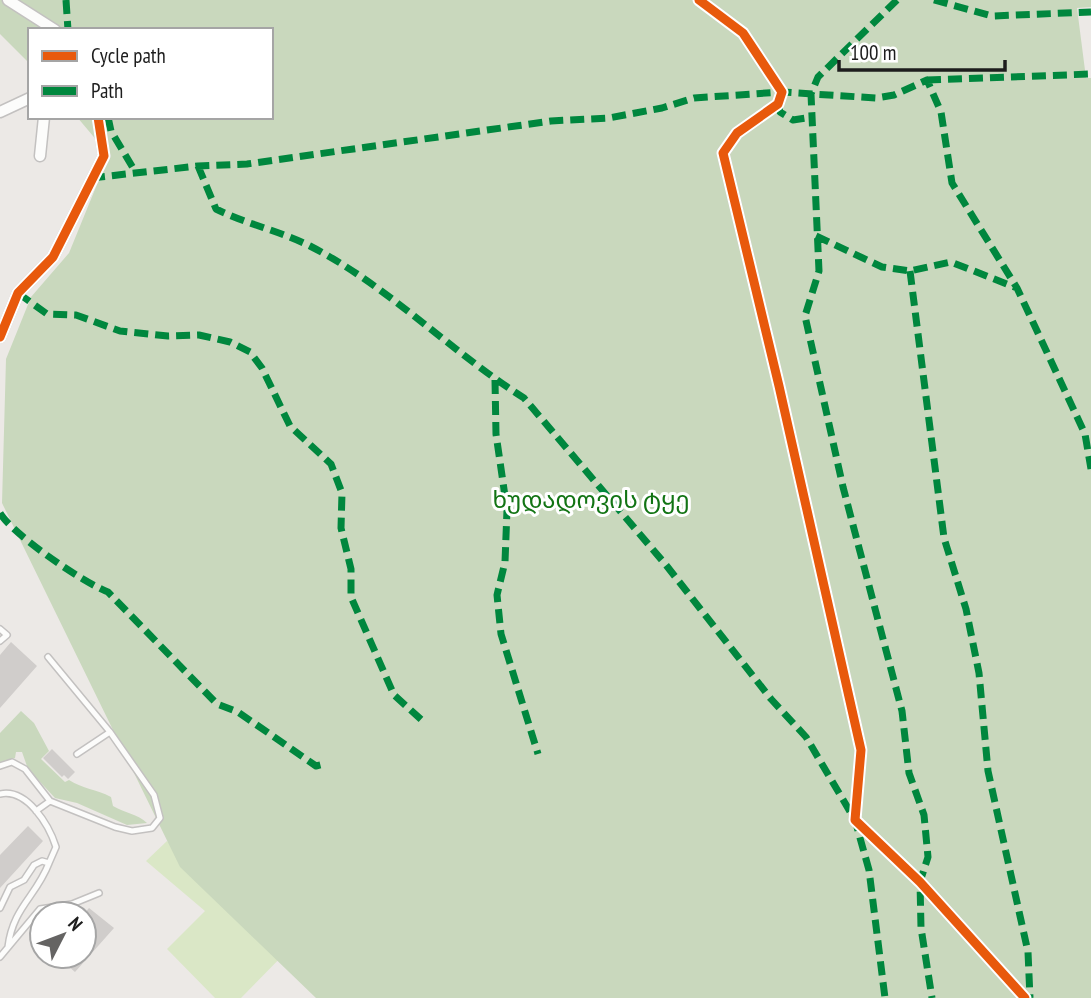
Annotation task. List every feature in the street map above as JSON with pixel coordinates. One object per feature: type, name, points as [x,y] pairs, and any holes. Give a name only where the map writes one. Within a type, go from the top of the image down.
[{"type":"street","points":[[8,0],[52,28]]},
{"type":"street","points":[[699,0],[743,33],[782,92],[778,104],[737,133],[723,153],[861,750],[855,820],[920,882],[1025,998]]},
{"type":"street","points":[[1,111],[28,99]]},
{"type":"street","points":[[40,156],[44,119]]},
{"type":"street","points":[[0,337],[19,293],[53,257],[104,156],[99,119]]},
{"type":"lane","points":[[0,629],[7,635],[0,641]]},
{"type":"lane","points":[[0,766],[12,762],[21,766],[50,801],[115,827],[132,831],[152,828],[160,818],[154,795],[110,732],[48,657]]},
{"type":"lane","points":[[77,754],[110,732]]},
{"type":"lane","points":[[0,794],[15,794],[36,811],[56,847],[44,875],[15,915],[8,947]]},
{"type":"lane","points":[[36,811],[50,801]]},
{"type":"lane","points":[[0,908],[10,887],[24,880],[34,866],[42,861],[49,863]]},
{"type":"lane","points":[[0,957],[40,909],[72,904],[99,893]]},
{"type":"green space","name":"ხუდადოვის ტყე","points":[[0,0],[1091,0],[1091,7],[1077,8],[1086,78],[1091,78],[1091,998],[316,998],[180,867],[2,503],[6,359],[31,297],[69,253],[109,155],[79,119],[273,119],[273,28],[28,28],[28,62],[0,34]]},
{"type":"green space","points":[[21,711],[34,723],[49,751],[41,759],[65,782],[69,780],[111,797],[113,806],[147,823],[127,825],[77,803],[55,798],[28,769],[22,752],[16,752],[15,758],[0,763],[0,733]]},
{"type":"green space","points":[[167,841],[291,947],[241,998],[215,998],[167,949],[205,911],[146,861]]},
{"type":"building","points":[[11,642],[37,666],[0,708],[0,655]]},
{"type":"building","points":[[52,749],[75,772],[68,779],[64,775],[62,777],[43,758]]},
{"type":"building","points":[[28,826],[43,841],[0,888],[0,855]]},
{"type":"building","points":[[98,915],[114,928],[98,946]]},
{"type":"marked path","points":[[66,0],[68,28]]},
{"type":"marked path","points":[[897,0],[818,77],[811,94],[819,271],[805,316],[843,487],[902,711],[909,773],[924,815],[928,857],[920,882],[921,928],[932,998]]},
{"type":"marked path","points":[[934,0],[992,16],[1091,12]]},
{"type":"marked path","points":[[927,80],[1091,74]]},
{"type":"marked path","points":[[91,178],[198,166],[247,164],[551,121],[609,118],[662,108],[694,98],[782,92],[876,98],[894,95],[927,80],[941,112],[952,183],[1017,288],[1085,434],[1091,469]]},
{"type":"marked path","points":[[778,104],[780,112],[793,120],[813,117]]},
{"type":"marked path","points":[[108,119],[111,131],[136,173]]},
{"type":"marked path","points":[[198,166],[216,209],[299,241],[339,262],[524,398],[666,565],[771,699],[806,737],[855,820],[869,870],[885,998]]},
{"type":"marked path","points":[[816,236],[882,267],[910,271],[951,262],[1017,288]]},
{"type":"marked path","points":[[910,271],[944,538],[966,609],[979,673],[988,771],[1028,952],[1030,998]]},
{"type":"marked path","points":[[18,293],[47,314],[76,315],[120,331],[168,336],[199,335],[230,342],[250,352],[262,368],[290,426],[331,464],[342,493],[341,528],[351,569],[351,597],[394,695],[425,723]]},
{"type":"marked path","points":[[495,380],[496,434],[507,510],[505,562],[497,595],[501,634],[538,754]]},
{"type":"marked path","points":[[0,513],[19,533],[50,557],[108,592],[217,704],[238,712],[316,766],[324,764]]},
{"type":"cycle path","points":[[699,0],[743,33],[782,92],[778,104],[737,133],[723,153],[861,750],[855,820],[920,882],[1025,998]]},
{"type":"cycle path","points":[[0,337],[18,293],[53,257],[104,156],[98,119]]}]
